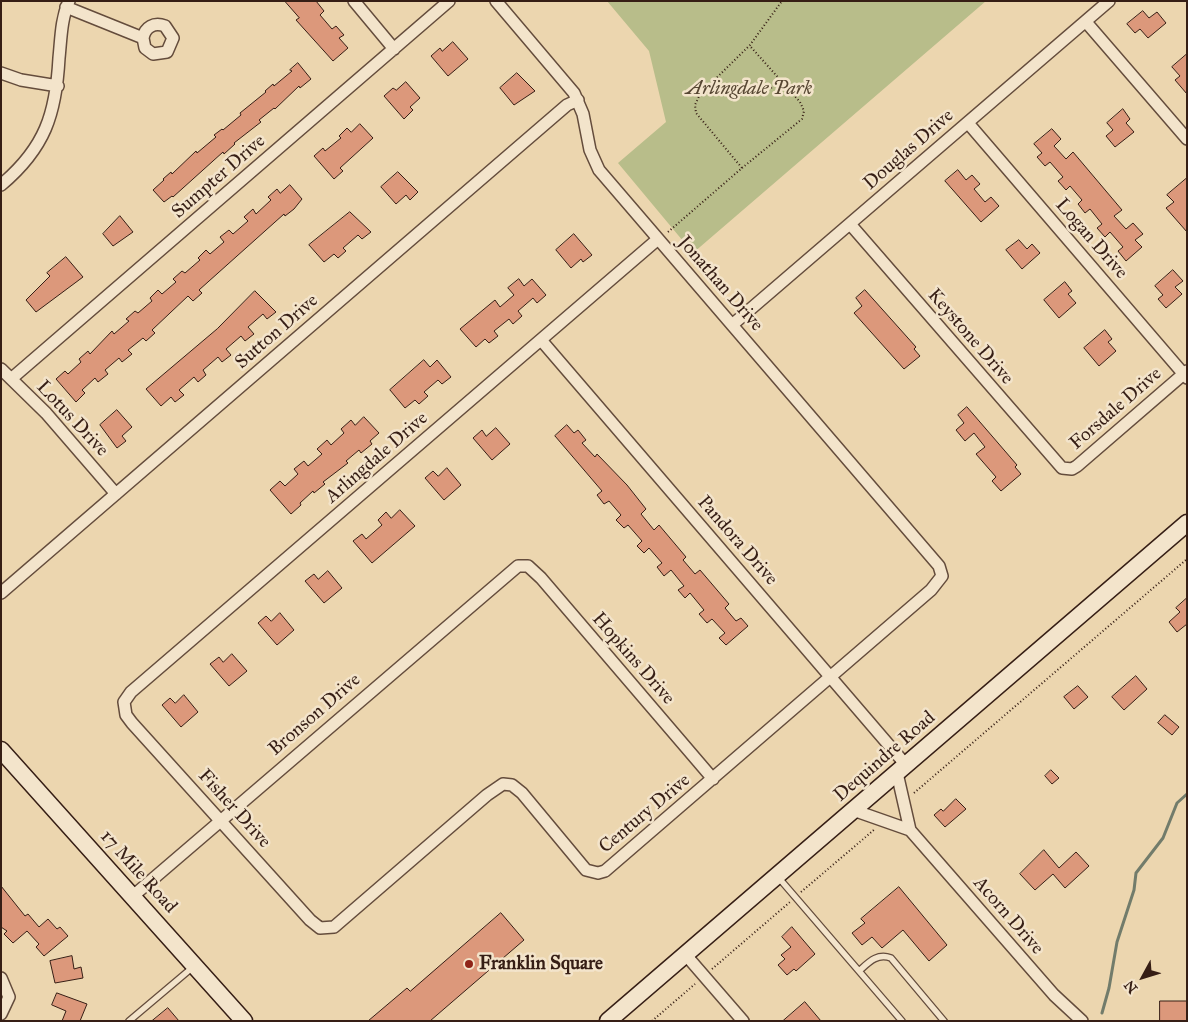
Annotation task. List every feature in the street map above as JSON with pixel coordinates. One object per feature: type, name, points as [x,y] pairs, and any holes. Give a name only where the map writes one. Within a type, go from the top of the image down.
[{"type":"main road","name":"Dequindre Road","points":[[608,1021],[1187,523]]},
{"type":"main road","name":"17 Mile Road","points":[[1,750],[244,1021]]},
{"type":"street","points":[[354,1],[394,49]]},
{"type":"street","name":"Sumpter Drive","points":[[11,379],[449,1]]},
{"type":"street","name":"Jonathan Drive","points":[[496,1],[562,77],[578,100],[594,161],[658,239],[939,566],[942,576]]},
{"type":"street","name":"Douglas Drive","points":[[732,325],[1109,1]]},
{"type":"street","points":[[1,185],[29,159],[49,123],[58,86],[60,44],[67,4],[143,38]]},
{"type":"street","points":[[1086,22],[1187,139]]},
{"type":"street","points":[[1,73],[21,80],[58,86]]},
{"type":"street","name":"Sutton Drive","points":[[1,593],[559,112],[578,100]]},
{"type":"street","name":"Logan Drive","points":[[968,123],[1186,374]]},
{"type":"street","name":"Keystone Drive","points":[[850,224],[1057,464],[1066,469]]},
{"type":"street","name":"Arlingdale Drive","points":[[124,706],[131,692],[658,239]]},
{"type":"street","name":"Pandora Drive","points":[[541,340],[830,677],[901,769]]},
{"type":"street","name":"Lotus Drive","points":[[1,369],[54,422],[116,494]]},
{"type":"street","name":"Forsdale Drive","points":[[1066,469],[1076,466],[1186,374]]},
{"type":"street","name":"Hopkins Drive","points":[[523,565],[532,569],[541,578],[713,779]]},
{"type":"street","name":"Bronson Drive","points":[[133,896],[514,568],[523,565]]},
{"type":"street","name":"Century Drive","points":[[324,929],[334,927],[492,791],[503,784],[516,788],[586,870],[598,873],[610,867],[932,590],[942,576]]},
{"type":"street","name":"Fisher Drive","points":[[124,706],[126,715],[132,723],[310,920],[324,929]]},
{"type":"street","name":"Acorn Drive","points":[[901,769],[910,830]]},
{"type":"street","name":"Acorn Drive","points":[[853,810],[910,830],[1054,995],[1082,1021]]},
{"type":"street","points":[[686,954],[744,1021]]},
{"type":"street","points":[[1,978],[9,997],[1,1014]]},
{"type":"lane","points":[[777,876],[902,1021]]},
{"type":"lane","points":[[859,971],[874,957],[884,955],[891,958],[944,1021]]},
{"type":"lane","points":[[129,1021],[194,965]]},
{"type":"path","points":[[742,168],[696,113],[695,105],[700,94],[750,45],[782,1]]},
{"type":"path","points":[[670,231],[802,119],[804,111],[800,102],[750,45]]},
{"type":"path","points":[[771,88],[780,80]]},
{"type":"path","points":[[910,796],[1187,559]]},
{"type":"path","points":[[652,1021],[694,985]]},
{"type":"green space","name":"Arlingdale Park","points":[[607,1],[986,1],[693,253],[618,163],[666,122],[649,51]]},
{"type":"building","points":[[285,1],[316,1],[324,11],[320,15],[332,29],[336,26],[344,35],[339,38],[348,48],[333,61],[296,20],[299,18]]},
{"type":"building","points":[[1143,11],[1149,18],[1157,12],[1166,23],[1148,38],[1140,29],[1135,33],[1127,24]]},
{"type":"building","points":[[453,42],[468,59],[448,76],[431,56],[440,48],[442,51]]},
{"type":"building","points":[[1187,54],[1187,94],[1175,80],[1180,76],[1172,67]]},
{"type":"building","points":[[298,63],[311,79],[300,88],[299,86],[275,109],[259,120],[261,122],[234,143],[224,154],[223,152],[173,197],[164,202],[153,190],[163,179],[171,172],[172,174],[196,151],[197,153],[216,137],[214,135],[241,115],[240,113],[273,84],[274,86],[292,71],[290,70]]},
{"type":"building","points":[[517,73],[535,91],[514,105],[500,88]]},
{"type":"building","points":[[406,82],[420,98],[410,107],[413,110],[404,119],[384,96],[393,88],[396,90]]},
{"type":"building","points":[[1123,109],[1130,119],[1126,123],[1134,132],[1115,147],[1106,136],[1113,130],[1107,123]]},
{"type":"building","points":[[360,124],[373,138],[340,168],[343,171],[334,179],[314,156],[323,148],[325,151],[341,138],[339,136],[347,128],[351,132]]},
{"type":"building","points":[[1052,129],[1061,139],[1054,146],[1066,159],[1073,152],[1122,210],[1114,216],[1126,229],[1133,223],[1143,234],[1135,240],[1142,247],[1126,261],[1118,251],[1123,247],[1110,232],[1105,237],[1097,228],[1102,224],[1090,209],[1085,213],[1078,204],[1082,200],[1070,186],[1066,190],[1058,181],[1063,177],[1050,162],[1045,166],[1037,157],[1042,153],[1034,144]]},
{"type":"building","points":[[958,170],[966,180],[972,175],[980,184],[974,189],[985,202],[991,197],[999,206],[981,222],[945,181]]},
{"type":"building","points":[[398,172],[418,192],[410,200],[406,195],[396,204],[381,187]]},
{"type":"building","points":[[1187,178],[1187,232],[1166,208],[1174,202],[1167,195]]},
{"type":"building","points":[[290,185],[302,199],[294,209],[285,216],[284,214],[199,290],[202,293],[193,301],[188,296],[152,330],[155,333],[146,341],[143,338],[128,350],[132,354],[122,362],[119,358],[105,370],[108,374],[98,382],[95,378],[82,390],[85,393],[76,402],[56,379],[65,371],[68,374],[81,362],[79,359],[88,351],[90,354],[112,331],[114,334],[129,321],[126,319],[135,311],[138,313],[152,301],[150,298],[158,290],[162,294],[176,282],[173,279],[182,271],[185,273],[200,260],[198,258],[206,250],[210,254],[224,242],[220,237],[229,230],[233,234],[248,221],[244,217],[253,209],[256,214],[271,200],[268,197],[277,189],[280,193]]},
{"type":"building","points":[[350,212],[371,232],[362,239],[358,235],[343,248],[346,251],[338,258],[334,254],[324,262],[309,245]]},
{"type":"building","points":[[120,216],[133,232],[113,246],[103,234]]},
{"type":"building","points":[[574,234],[592,255],[583,262],[581,259],[571,268],[556,250]]},
{"type":"building","points":[[1019,240],[1027,249],[1032,244],[1040,253],[1022,269],[1006,250]]},
{"type":"building","points":[[66,257],[83,277],[36,312],[26,300],[50,276],[47,273]]},
{"type":"building","points":[[1173,270],[1183,281],[1175,287],[1182,294],[1166,308],[1158,299],[1163,295],[1155,286]]},
{"type":"building","points":[[519,279],[524,286],[532,279],[546,295],[537,303],[533,298],[518,311],[522,316],[513,324],[509,319],[494,331],[498,336],[489,343],[485,339],[476,347],[460,329],[495,300],[500,307],[514,295],[508,288]]},
{"type":"building","points":[[1065,282],[1072,291],[1068,294],[1076,303],[1059,318],[1044,300]]},
{"type":"building","points":[[865,290],[916,347],[914,349],[920,356],[904,369],[854,313],[862,306],[856,298]]},
{"type":"building","points":[[255,291],[276,312],[267,319],[263,314],[248,327],[254,334],[245,341],[241,336],[226,349],[231,355],[222,362],[218,357],[203,370],[206,375],[198,382],[194,377],[179,390],[184,395],[175,402],[171,397],[161,406],[146,389],[217,329]]},
{"type":"building","points":[[1105,330],[1112,339],[1108,342],[1116,351],[1099,366],[1084,348]]},
{"type":"building","points":[[424,360],[430,367],[437,360],[451,377],[442,384],[438,380],[424,392],[428,396],[419,404],[415,400],[405,408],[390,390]]},
{"type":"building","points":[[967,407],[1017,465],[1015,467],[1021,474],[1001,491],[992,481],[996,477],[976,454],[985,447],[974,433],[965,441],[956,430],[964,423],[958,415]]},
{"type":"building","points":[[117,410],[132,427],[122,436],[126,441],[117,448],[100,425]]},
{"type":"building","points":[[364,417],[379,433],[370,441],[372,444],[361,453],[359,450],[346,461],[348,463],[323,482],[325,484],[314,493],[313,491],[291,514],[270,490],[280,481],[285,486],[298,474],[294,469],[304,461],[308,466],[322,454],[317,449],[327,440],[331,445],[344,433],[341,429],[351,420],[355,425]]},
{"type":"building","points":[[567,425],[574,433],[578,430],[586,440],[582,443],[595,457],[597,454],[627,485],[646,509],[641,514],[654,530],[659,525],[686,557],[683,560],[695,574],[700,570],[729,604],[725,608],[736,621],[741,618],[748,626],[726,645],[719,638],[725,633],[712,619],[707,623],[699,614],[704,610],[690,593],[685,598],[678,590],[684,586],[671,570],[664,576],[657,567],[662,563],[649,548],[644,553],[637,546],[642,541],[628,525],[624,528],[616,520],[621,515],[609,501],[604,504],[597,495],[602,491],[555,436]]},
{"type":"building","points":[[496,428],[510,444],[492,460],[473,438],[482,430],[486,436]]},
{"type":"building","points":[[447,468],[461,485],[444,500],[425,478],[433,471],[438,476]]},
{"type":"building","points":[[400,510],[415,526],[372,563],[353,541],[362,534],[366,539],[382,525],[378,520],[386,512],[391,518]]},
{"type":"building","points":[[328,571],[342,588],[324,603],[305,581],[314,574],[318,579]]},
{"type":"building","points":[[1187,598],[1187,624],[1177,632],[1169,622],[1180,612],[1176,608]]},
{"type":"building","points":[[280,613],[294,630],[277,645],[258,623],[266,616],[271,621]]},
{"type":"building","points":[[232,654],[247,671],[229,686],[210,664],[219,657],[223,662]]},
{"type":"building","points":[[1136,676],[1147,689],[1124,710],[1112,697]]},
{"type":"building","points":[[1078,686],[1088,697],[1074,709],[1064,697]]},
{"type":"building","points":[[184,695],[198,712],[181,727],[162,705],[170,698],[175,703]]},
{"type":"building","points":[[1165,715],[1179,727],[1172,735],[1158,723]]},
{"type":"building","points":[[1051,770],[1059,778],[1052,784],[1045,776]]},
{"type":"building","points":[[956,799],[966,809],[945,827],[934,815],[941,809],[943,811]]},
{"type":"building","points":[[1044,850],[1059,868],[1076,852],[1089,866],[1065,888],[1053,874],[1035,890],[1020,874]]},
{"type":"building","points":[[1,886],[25,916],[28,914],[39,927],[48,919],[57,929],[60,927],[68,936],[44,956],[36,947],[39,944],[27,931],[13,943],[4,934],[7,931],[1,927]]},
{"type":"building","points":[[899,887],[947,945],[929,961],[903,930],[882,948],[872,937],[862,945],[852,933],[865,923],[861,919]]},
{"type":"building","name":"Franklin Square","points":[[501,913],[524,940],[430,1021],[368,1021],[407,988],[410,991]]},
{"type":"building","points":[[792,927],[815,954],[796,971],[794,969],[787,975],[778,965],[785,959],[781,955],[791,947],[782,937]]},
{"type":"building","points":[[72,956],[74,969],[81,967],[83,978],[55,983],[50,961]]},
{"type":"building","points":[[57,993],[87,1004],[80,1021],[62,1021],[66,1011],[52,1005]]},
{"type":"building","points":[[1160,1001],[1187,1001],[1187,1021],[1160,1021]]},
{"type":"building","points":[[805,1002],[821,1021],[783,1021]]},
{"type":"building","points":[[168,1008],[179,1021],[152,1021]]},
{"type":"waterway","points":[[1102,1013],[1109,988],[1117,942],[1134,890],[1136,873],[1163,838],[1177,803],[1187,794]]},
{"type":"place","name":"Franklin Square","points":[[469,964]]}]
